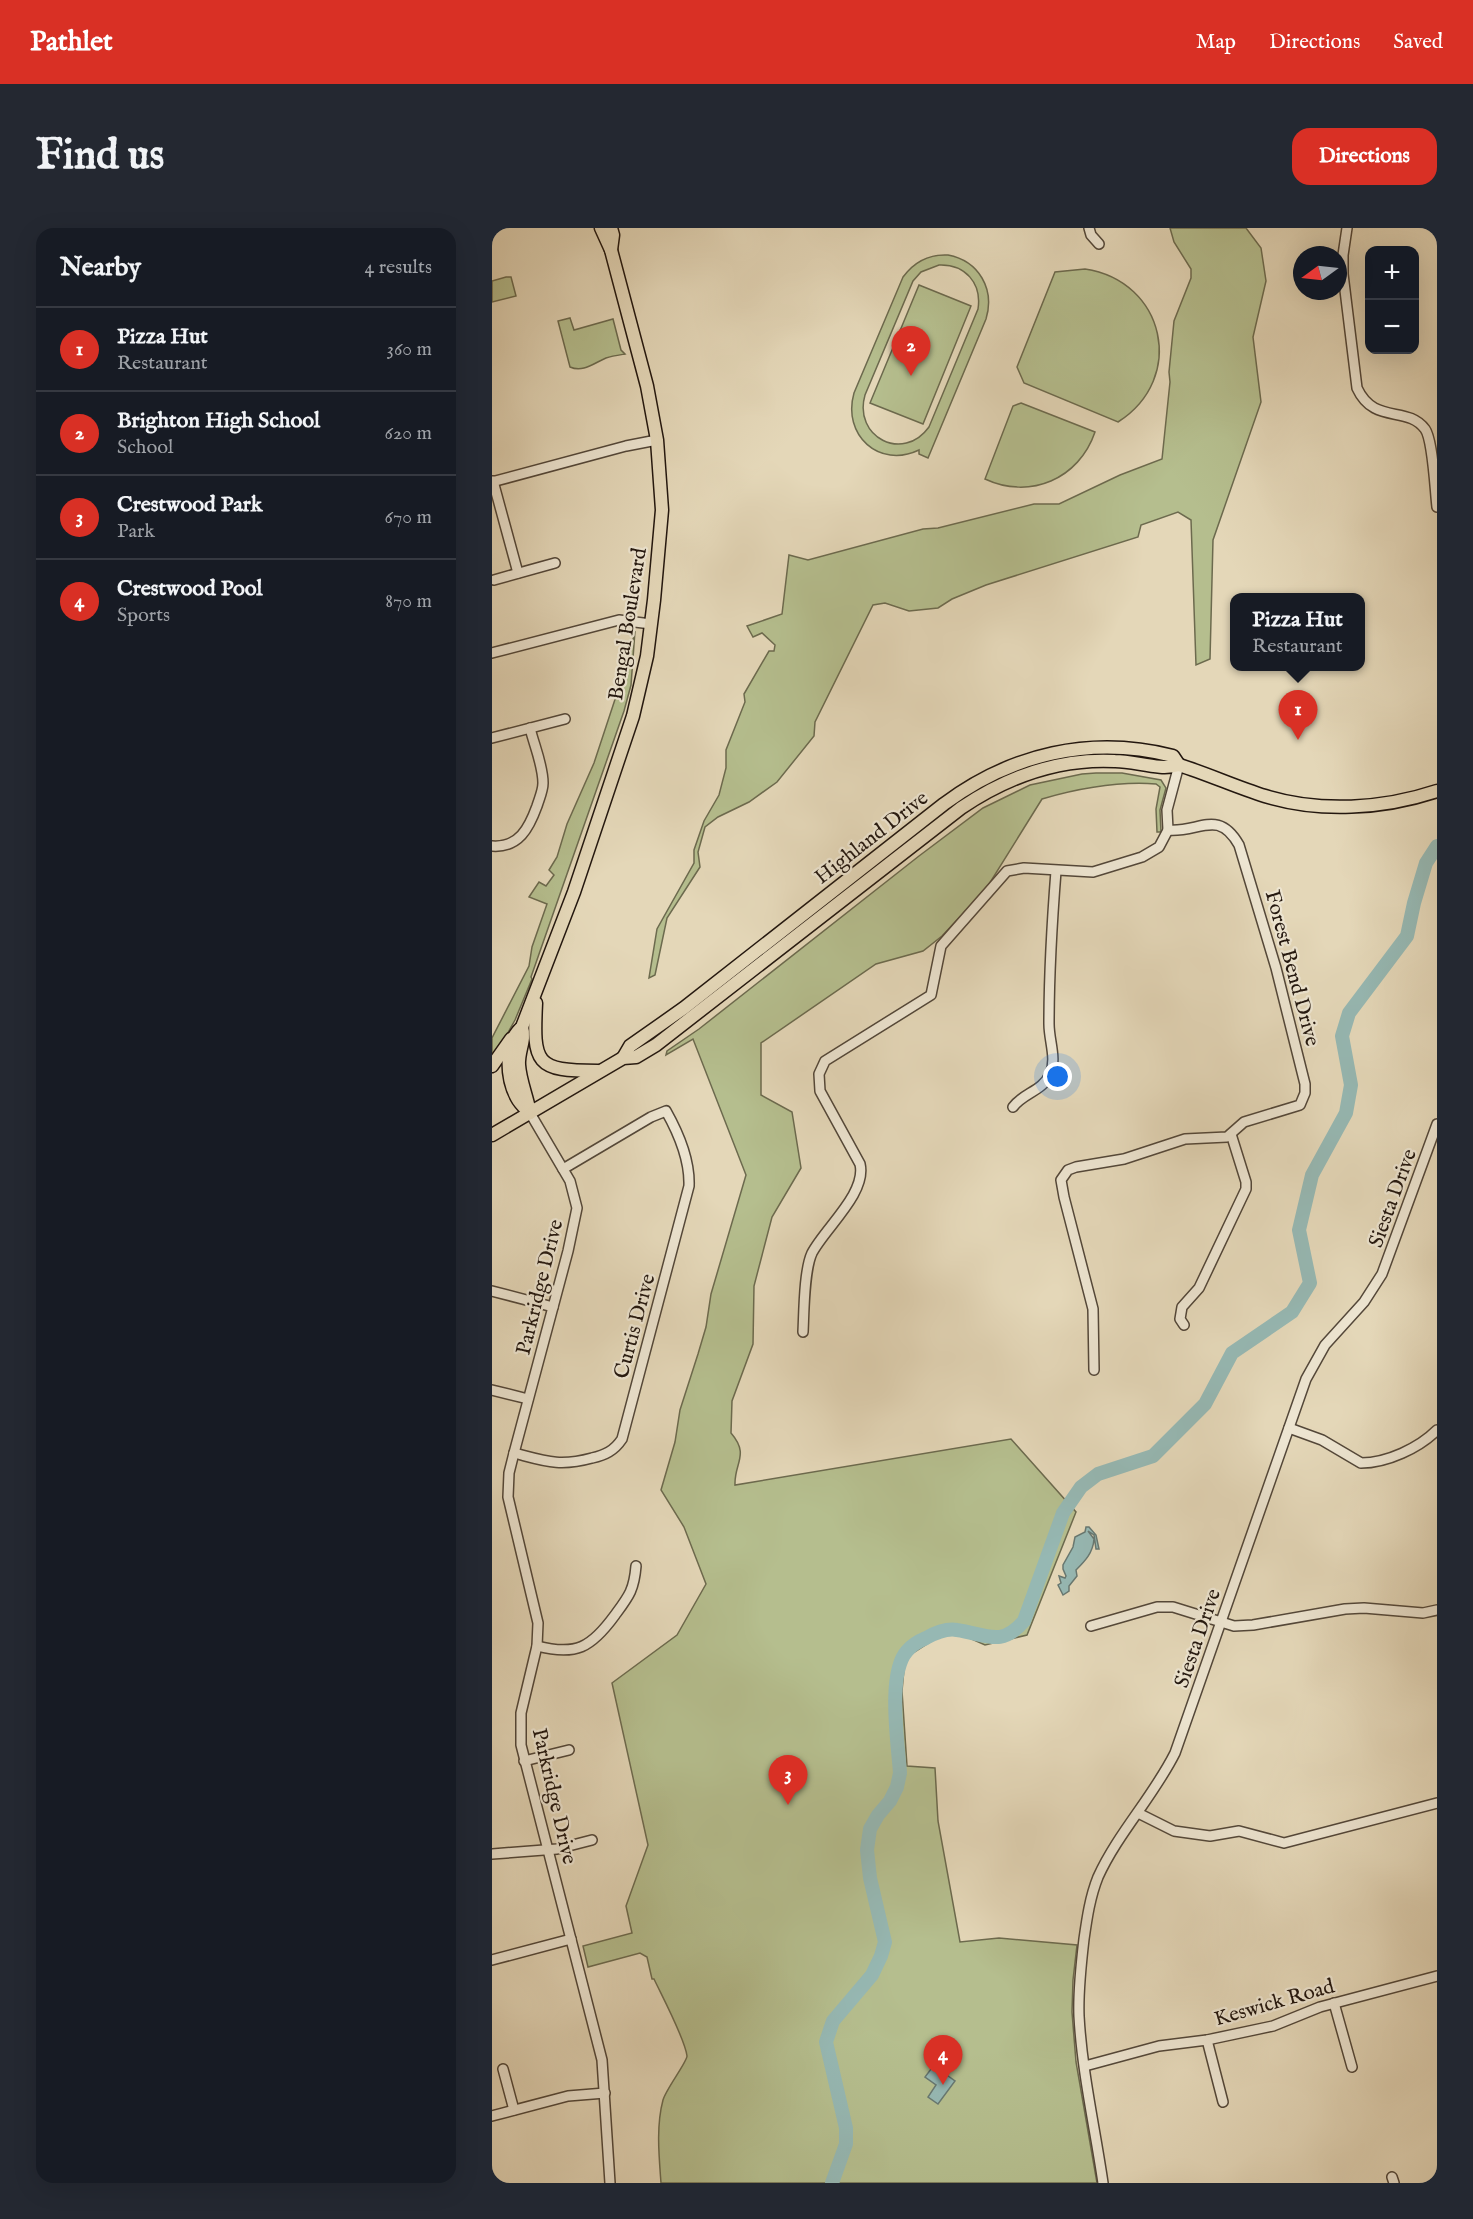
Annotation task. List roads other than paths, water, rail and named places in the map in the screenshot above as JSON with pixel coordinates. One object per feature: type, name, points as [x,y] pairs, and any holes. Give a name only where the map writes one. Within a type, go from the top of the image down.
[{"type":"main road","name":"Bengal Boulevard","points":[[530,1113],[519,1066],[524,1035],[519,1030],[536,993],[599,821],[633,716],[647,656],[662,510],[657,440],[648,390],[611,250],[601,228]]},
{"type":"main road","name":"Bengal Boulevard","points":[[611,228],[613,235],[611,250]]},
{"type":"main road","name":"Highland Drive","points":[[492,1135],[623,1058],[630,1046],[684,1008],[944,804],[987,776],[1038,756],[1089,747],[1159,752],[1173,756],[1179,765],[1266,796],[1319,805],[1374,805],[1437,791]]},
{"type":"main road","points":[[536,993],[533,1034],[535,1048],[542,1060],[558,1069],[599,1071]]},
{"type":"main road","points":[[492,1066],[519,1030]]},
{"type":"street","points":[[1089,228],[1091,235],[1099,244]]},
{"type":"street","points":[[1347,228],[1343,274],[1357,388],[1361,398],[1370,406],[1380,411],[1413,419],[1426,430],[1430,445],[1437,507]]},
{"type":"street","points":[[518,573],[493,481],[657,440]]},
{"type":"street","points":[[494,580],[555,563]]},
{"type":"street","points":[[492,653],[619,620],[651,624]]},
{"type":"street","points":[[492,738],[565,719]]},
{"type":"street","points":[[492,846],[505,846],[524,834],[542,792],[541,772],[530,728]]},
{"type":"street","points":[[803,1332],[811,1255],[847,1204],[857,1185],[861,1170],[860,1164],[820,1091],[818,1079],[822,1066],[832,1056],[931,995],[941,946],[1001,875],[1016,869],[1093,872],[1142,857],[1159,847],[1168,830],[1167,810],[1179,765]]},
{"type":"street","name":"Forest Bend Drive","points":[[1094,1370],[1093,1309],[1064,1197],[1061,1180],[1063,1174],[1076,1167],[1124,1160],[1185,1139],[1219,1139],[1231,1134],[1244,1122],[1300,1104],[1305,1093],[1305,1084],[1276,968],[1239,845],[1227,828],[1218,824],[1184,830],[1168,830]]},
{"type":"street","points":[[1013,1107],[1018,1100],[1044,1085],[1053,1064],[1049,1035],[1049,950],[1056,871]]},
{"type":"street","name":"Curtis Drive","points":[[514,1453],[554,1463],[574,1463],[610,1452],[622,1439],[690,1186],[690,1172],[686,1157],[666,1110],[563,1169]]},
{"type":"street","name":"Parkridge Drive","points":[[530,1113],[570,1181],[577,1208],[568,1251],[509,1473],[508,1497],[538,1623],[537,1646],[520,1713],[520,1737],[524,1761],[602,2060],[610,2183]]},
{"type":"street","name":"Siesta Drive","points":[[1103,2183],[1081,2046],[1079,1992],[1090,1903],[1106,1862],[1175,1754],[1314,1361],[1336,1331],[1364,1302],[1382,1274],[1437,1124]]},
{"type":"street","points":[[1184,1325],[1180,1319],[1182,1307],[1199,1288],[1246,1189],[1246,1182],[1231,1134]]},
{"type":"street","points":[[492,1291],[553,1307]]},
{"type":"street","points":[[492,1390],[528,1399]]},
{"type":"street","points":[[1289,1428],[1322,1440],[1361,1463],[1408,1451],[1425,1441],[1437,1430]]},
{"type":"street","points":[[537,1646],[571,1650],[596,1639],[628,1597],[634,1584],[636,1566]]},
{"type":"street","points":[[1091,1626],[1157,1607],[1173,1607],[1234,1626],[1344,1609],[1364,1608],[1423,1613],[1437,1610]]},
{"type":"street","points":[[524,1761],[569,1750]]},
{"type":"street","points":[[1138,1813],[1174,1831],[1210,1836],[1239,1832],[1284,1843],[1437,1803]]},
{"type":"street","points":[[492,1854],[557,1849],[592,1840]]},
{"type":"street","points":[[492,1960],[571,1939]]},
{"type":"street","name":"Keswick Road","points":[[1085,2066],[1159,2046],[1207,2040],[1285,2022],[1334,2003],[1437,1976]]},
{"type":"street","points":[[1334,2003],[1352,2067]]},
{"type":"street","points":[[1207,2040],[1223,2102]]},
{"type":"street","points":[[503,2069],[514,2110]]},
{"type":"street","points":[[492,2116],[568,2096],[605,2093]]},
{"type":"water","points":[[1086,1527],[1089,1527],[1096,1535],[1099,1549],[1096,1549],[1094,1535],[1088,1531],[1094,1539],[1092,1548],[1076,1570],[1077,1576],[1069,1586],[1069,1591],[1063,1595],[1058,1585],[1061,1583],[1059,1576],[1065,1578],[1063,1565],[1073,1547],[1075,1537],[1085,1532]]},
{"type":"water","points":[[937,2061],[947,2068],[944,2073],[955,2081],[938,2104],[928,2097],[936,2085],[925,2077]]},
{"type":"waterway","points":[[832,2183],[846,2144],[846,2128],[826,2042],[833,2021],[872,1975],[885,1942],[870,1878],[867,1850],[870,1829],[890,1801],[897,1787],[900,1773],[895,1692],[901,1661],[913,1645],[941,1631],[957,1630],[1000,1637],[1016,1629],[1024,1621],[1063,1513],[1081,1487],[1098,1474],[1153,1456],[1205,1404],[1232,1353],[1292,1312],[1310,1283],[1299,1230],[1312,1175],[1346,1113],[1351,1085],[1342,1036],[1349,1013],[1407,936],[1426,863],[1437,846]]},
{"type":"place","name":"Brighton High School","points":[[911,376]]},
{"type":"place","name":"Pizza Hut","points":[[1298,740]]},
{"type":"place","name":"Crestwood Park","points":[[788,1805]]},
{"type":"place","name":"Crestwood Pool","points":[[943,2085]]}]
